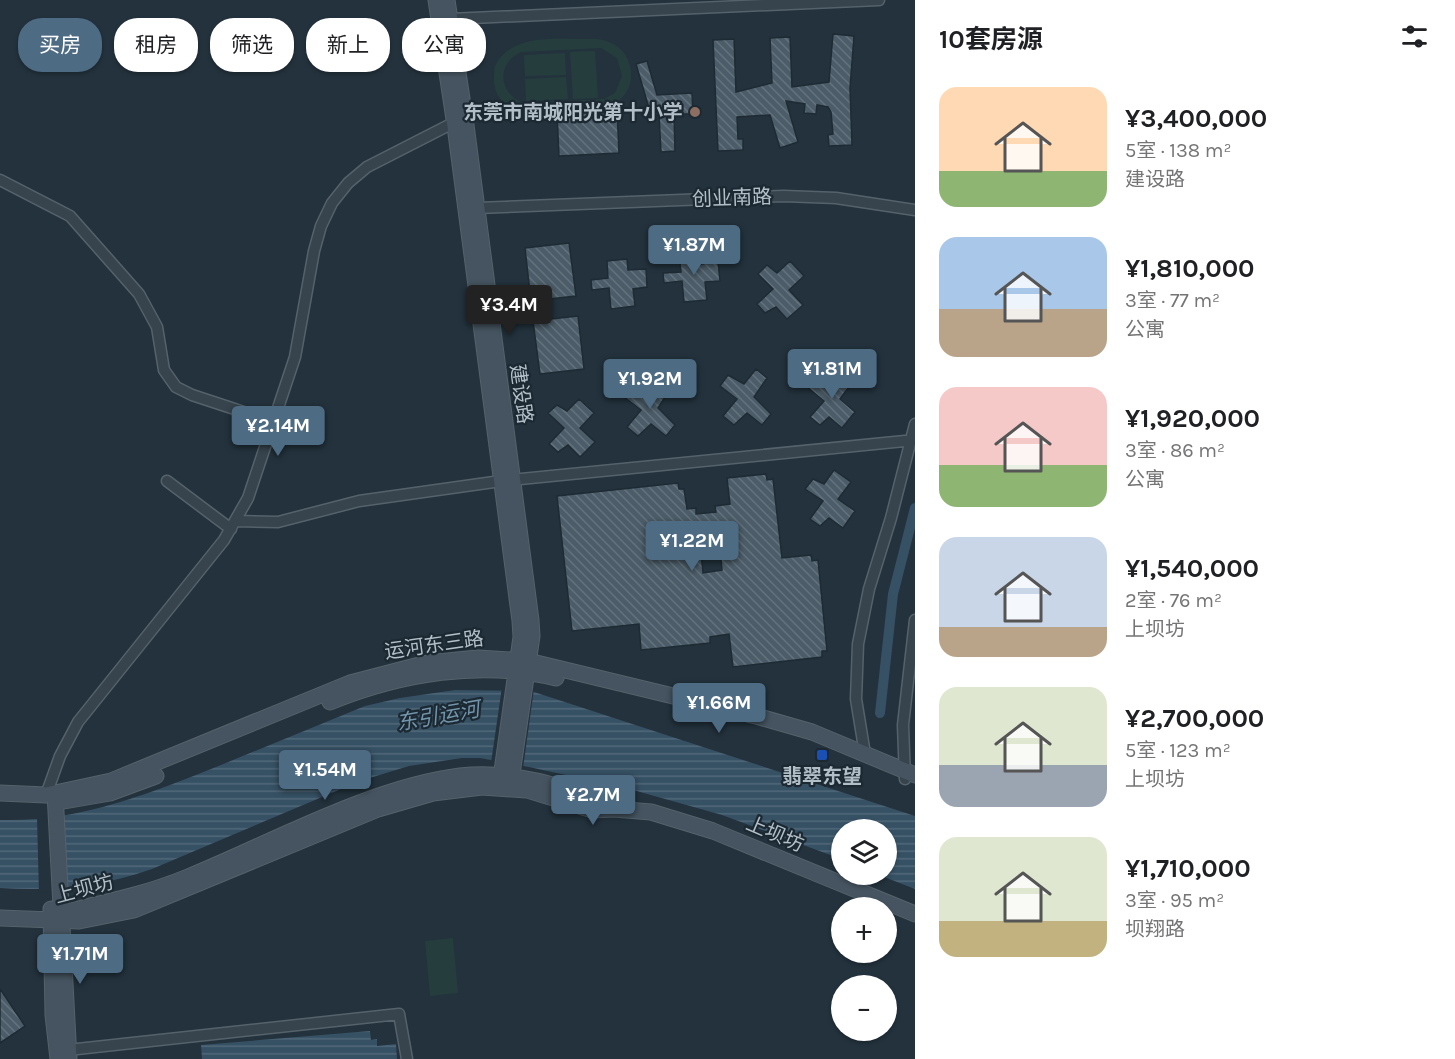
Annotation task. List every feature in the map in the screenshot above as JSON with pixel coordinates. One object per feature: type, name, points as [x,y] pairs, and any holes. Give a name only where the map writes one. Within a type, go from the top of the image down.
[{"type":"street","name":"建设路","points":[[436,0],[506,480],[531,620],[506,778]]},
{"type":"street","name":"建设路","points":[[447,0],[450,18]]},
{"type":"street","points":[[473,18],[879,0]]},
{"type":"street","name":"建设路","points":[[458,72],[477,208],[506,480]]},
{"type":"street","points":[[407,1059],[399,1014],[65,1056],[53,1004],[58,917],[51,802],[60,756],[78,722],[233,525],[254,483],[298,346],[317,238],[332,203],[348,183],[367,166],[455,122]]},
{"type":"street","points":[[0,180],[70,216],[131,285],[155,320],[164,370],[176,387],[192,395],[274,422]]},
{"type":"street","name":"创业南路","points":[[477,208],[784,196],[836,198],[915,210]]},
{"type":"street","points":[[865,754],[856,699],[859,634],[869,589],[913,440],[915,424]]},
{"type":"street","points":[[167,481],[233,525],[278,522],[359,501],[506,480],[913,440]]},
{"type":"street","points":[[910,777],[903,725],[915,620]]},
{"type":"street","name":"运河东三路","points":[[0,793],[51,802],[137,773],[376,675],[454,659],[756,716],[812,732],[865,754],[910,777]]},
{"type":"street","name":"运河东三路","points":[[521,672],[754,724],[811,741],[910,777]]},
{"type":"street","name":"上坝坊","points":[[0,918],[58,917],[134,898],[405,788],[461,776],[528,780],[595,799],[614,808],[651,812],[702,827],[915,914]]},
{"type":"green space","points":[[539,40],[600,40],[619,47],[630,67],[629,87],[617,102],[610,106],[592,110],[525,110],[514,108],[497,94],[494,82],[495,66],[513,47]],"holes":[[[601,48],[617,58],[622,76],[615,93],[604,99],[524,103],[509,93],[503,78],[507,63],[521,52]]]},
{"type":"green space","points":[[595,51],[598,98],[573,99],[570,52]]},
{"type":"green space","points":[[565,53],[566,75],[525,76],[524,55]]},
{"type":"green space","points":[[566,77],[568,99],[526,101],[525,79]]},
{"type":"green space","points":[[453,938],[458,993],[430,996],[425,941]]},
{"type":"water","name":"东引运河","points":[[455,690],[531,691],[915,816],[915,889],[897,882],[897,819],[831,819],[831,855],[722,815],[626,788],[480,758],[462,758],[409,766],[360,781],[133,875],[95,884],[58,888],[0,888],[0,820],[58,816],[140,796],[365,706]]},
{"type":"water","points":[[370,1031],[371,1040],[377,1039],[377,1046],[396,1044],[397,1059],[202,1059],[201,1045]]},
{"type":"pier","points":[[502,687],[534,689],[523,768],[491,763]]},
{"type":"pier","points":[[64,816],[66,892],[39,893],[37,817]]},
{"type":"building","points":[[833,34],[854,36],[850,88],[852,145],[829,146],[828,135],[833,134],[831,112],[828,107],[817,105],[816,114],[804,113],[805,104],[786,101],[798,142],[780,148],[770,115],[737,117],[738,139],[743,139],[743,150],[718,151],[713,40],[734,39],[736,92],[772,83],[770,38],[790,37],[792,87],[829,82]]},
{"type":"building","points":[[647,61],[657,95],[692,93],[693,114],[674,114],[675,151],[661,152],[659,115],[651,115],[636,64]]},
{"type":"building","points":[[617,110],[619,153],[559,156],[557,113]]},
{"type":"building","points":[[569,243],[576,296],[531,301],[525,248]]},
{"type":"building","points":[[699,252],[701,264],[718,262],[720,281],[705,282],[707,300],[684,302],[682,281],[664,283],[663,273],[681,272],[679,254]]},
{"type":"building","points":[[627,259],[628,270],[646,269],[647,287],[633,289],[635,306],[611,309],[609,288],[592,290],[591,280],[608,278],[607,261]]},
{"type":"building","points":[[790,261],[804,276],[789,290],[803,305],[787,319],[776,307],[765,313],[757,304],[773,289],[758,274],[767,265],[777,273]]},
{"type":"building","points":[[578,316],[584,369],[540,374],[533,321]]},
{"type":"building","points":[[756,369],[767,378],[754,397],[771,414],[762,425],[747,413],[734,425],[723,416],[737,399],[720,386],[728,375],[744,384]]},
{"type":"building","points":[[836,370],[852,383],[840,399],[855,412],[842,428],[829,417],[820,425],[810,417],[824,401],[807,387],[815,378],[826,383]]},
{"type":"building","points":[[660,380],[671,388],[658,408],[675,425],[666,436],[651,424],[638,436],[627,427],[641,410],[624,397],[633,386],[648,395]]},
{"type":"building","points":[[579,399],[594,413],[580,428],[595,442],[580,457],[568,445],[558,452],[549,444],[564,428],[548,413],[557,405],[567,411]]},
{"type":"building","points":[[834,470],[851,482],[838,499],[855,511],[843,528],[829,518],[820,526],[810,519],[823,501],[805,489],[813,479],[824,484]]},
{"type":"building","points":[[766,474],[767,480],[773,479],[782,558],[811,555],[812,561],[818,560],[827,651],[822,651],[822,657],[733,667],[729,634],[710,637],[710,643],[641,650],[639,624],[572,631],[557,496],[678,483],[679,489],[684,489],[687,509],[696,508],[696,514],[716,512],[715,506],[730,504],[727,478]],"holes":[[[720,550],[722,570],[703,573],[701,552]]]},
{"type":"building","points":[[0,989],[25,1026],[0,1043]]},
{"type":"waterway","points":[[880,713],[893,594],[915,508]]},
{"type":"place","name":"东莞市南城阳光第十小学","points":[[695,112]]},
{"type":"place","name":"翡翠东望","points":[[822,755]]}]
